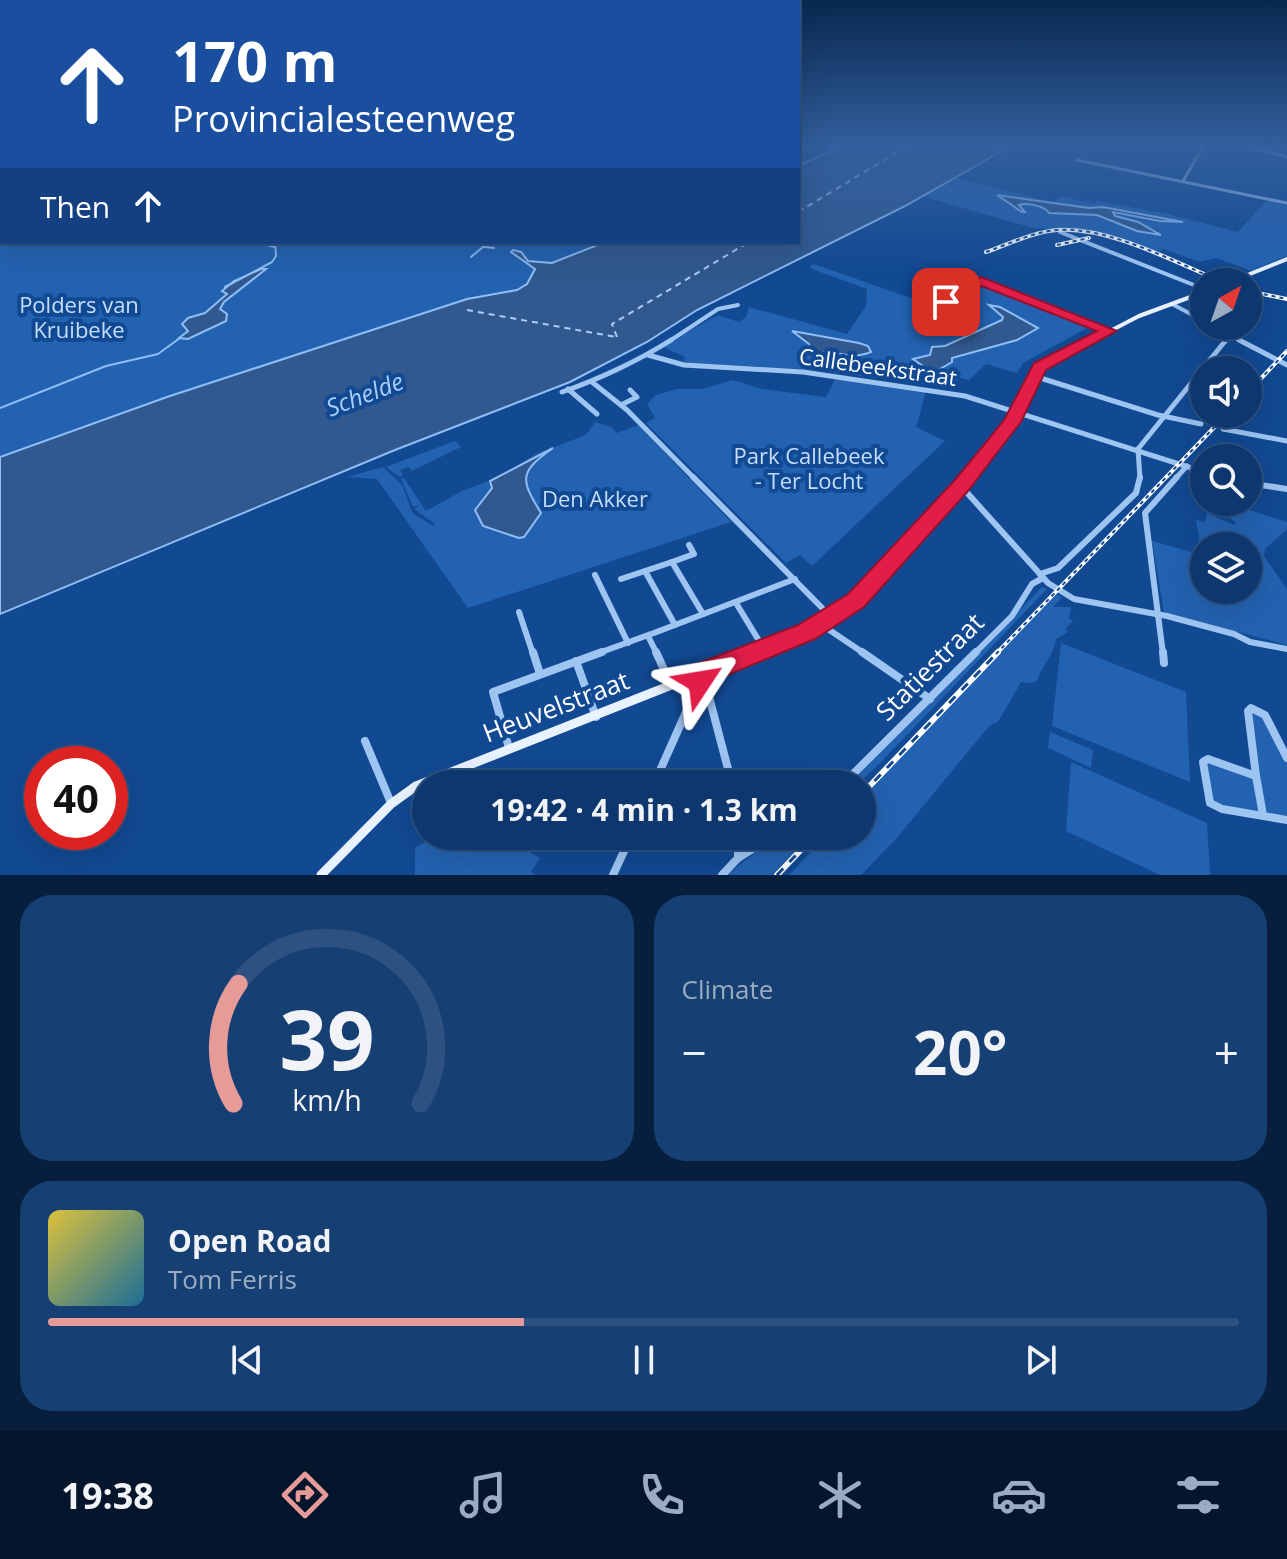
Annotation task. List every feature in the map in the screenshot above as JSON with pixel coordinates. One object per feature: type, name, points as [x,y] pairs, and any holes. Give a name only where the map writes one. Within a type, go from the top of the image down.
[{"type":"main road","points":[[1262,269],[1287,259]]},
{"type":"main road","points":[[1034,376],[1040,367],[1109,331],[1190,297]]},
{"type":"main road","name":"Heuvelstraat","points":[[321,875],[401,794],[434,777],[596,717],[832,618],[861,595],[961,486],[1018,411],[1034,376]]},
{"type":"street","points":[[1215,188],[1287,203]]},
{"type":"street","points":[[1060,232],[1190,285]]},
{"type":"street","points":[[946,302],[981,281],[1109,331]]},
{"type":"street","points":[[1172,304],[1190,314]]},
{"type":"street","points":[[597,414],[565,390],[592,382],[619,366],[648,355],[718,309],[738,305]]},
{"type":"street","points":[[1138,449],[1226,340]]},
{"type":"street","points":[[1240,340],[1287,365]]},
{"type":"street","name":"Callebeekstraat","points":[[648,355],[684,365],[803,372],[965,396],[1190,467]]},
{"type":"street","name":"Callebeekstraat","points":[[656,361],[701,370],[732,368]]},
{"type":"street","points":[[1034,376],[1164,417],[1190,422]]},
{"type":"street","points":[[592,382],[621,405],[832,618]]},
{"type":"street","points":[[621,405],[637,397],[630,390]]},
{"type":"street","points":[[1223,429],[1287,441]]},
{"type":"street","name":"Statiestraat","points":[[857,770],[1012,616],[1032,584],[1058,568],[1136,493],[1140,481],[1138,449]]},
{"type":"street","points":[[1164,663],[1145,513],[1187,466]]},
{"type":"street","points":[[1262,485],[1287,489]]},
{"type":"street","points":[[961,486],[1042,576],[1057,590],[1082,603],[1160,614],[1234,634],[1250,642],[1287,649]]},
{"type":"street","points":[[621,579],[694,554],[689,545]]},
{"type":"street","points":[[672,562],[703,614]]},
{"type":"street","points":[[645,571],[675,625]]},
{"type":"street","points":[[595,575],[628,643]]},
{"type":"street","points":[[509,748],[493,692],[795,579]]},
{"type":"street","points":[[736,603],[764,649]]},
{"type":"street","points":[[519,612],[540,674]]},
{"type":"street","points":[[821,625],[930,699]]},
{"type":"street","points":[[651,634],[671,685]]},
{"type":"street","points":[[576,661],[596,717]]},
{"type":"street","points":[[660,770],[703,673]]},
{"type":"street","points":[[703,673],[728,770]]},
{"type":"street","points":[[1263,815],[1248,711],[1251,708],[1265,715],[1287,758]]},
{"type":"street","points":[[365,741],[391,804]]},
{"type":"street","points":[[1256,776],[1208,759],[1203,762],[1210,803],[1222,809],[1287,820]]},
{"type":"street","points":[[613,875],[625,850]]},
{"type":"street","points":[[738,850],[738,858]]},
{"type":"street","points":[[722,875],[751,850]]},
{"type":"green space","points":[[936,188],[997,188],[1053,202],[1062,196],[1094,204],[1098,201],[1168,214],[1238,232],[1268,199],[1287,203],[1287,256],[1258,268],[1243,268],[1216,258],[1200,262],[1164,249],[1151,253],[1096,231],[1033,228],[922,196]],"holes":[[[999,195],[1117,210],[1113,212],[1115,216],[1159,231],[1155,235],[1148,234],[1097,215],[1049,213],[1031,204],[1019,206],[1022,212]]]},
{"type":"green space","name":"Polders van Kruibeke","points":[[0,244],[601,244],[565,260],[547,264],[535,263],[511,252],[535,269],[527,284],[517,290],[467,299],[167,397],[0,457]]},
{"type":"green space","name":"Park Callebeek - Ter Locht","points":[[814,264],[936,307],[948,306],[984,284],[1091,326],[1023,363],[1017,373],[986,364],[969,380],[960,378],[950,388],[804,369],[683,363],[685,357],[661,346],[718,315],[739,322],[746,317],[749,307],[847,334],[866,306],[867,289],[812,269],[810,266]]},
{"type":"green space","name":"Park Callebeek - Ter Locht","points":[[835,379],[926,392],[916,427],[945,441],[812,566],[800,555],[786,563],[646,423],[655,418],[647,404],[656,395],[677,389],[702,389],[733,380],[762,389],[826,397]]},
{"type":"green space","name":"Den Akker","points":[[595,422],[611,427],[617,433],[638,425],[731,522],[468,608],[377,479],[347,477],[383,467],[402,485],[413,514],[434,526],[414,509],[420,505],[413,507],[401,479],[404,478],[426,511],[462,491],[499,477],[536,454],[586,435]]},
{"type":"green space","points":[[455,441],[461,447],[412,471],[409,467],[400,470],[403,475],[400,477],[386,467]]},
{"type":"green space","points":[[1262,514],[1287,522],[1287,529],[1265,549],[1264,556],[1287,589],[1287,645],[1164,612],[1152,541],[1190,552],[1190,604],[1262,604],[1262,532],[1198,532],[1196,520],[1205,522],[1206,516],[1214,516],[1234,525],[1236,522],[1227,516]]},
{"type":"green space","points":[[1042,587],[1047,589],[879,764],[873,770],[862,770]]},
{"type":"green space","points":[[1056,594],[1062,597],[1053,607],[1071,607],[1069,618],[1073,621],[1065,629],[1068,632],[1056,639],[1037,681],[1021,682],[998,722],[990,725],[896,839],[861,875],[789,875],[813,850],[876,850],[876,784]]},
{"type":"green space","points":[[1061,643],[1186,692],[1190,782],[1052,726]]},
{"type":"green space","points":[[1258,710],[1287,758],[1287,820],[1210,803],[1204,759],[1255,775],[1248,711]]},
{"type":"green space","points":[[1050,732],[1093,750],[1091,768],[1048,748]]},
{"type":"green space","points":[[1071,762],[1207,823],[1210,875],[1160,875],[1066,831]]},
{"type":"green space","points":[[415,850],[526,850],[540,858],[531,872],[536,875],[415,875]]},
{"type":"green space","points":[[759,850],[796,850],[772,875],[726,875]]},
{"type":"water","name":"Schelde","points":[[800,188],[937,188],[697,310],[647,342],[570,382],[395,450],[0,614],[0,457],[167,397],[467,299],[517,290],[527,284],[535,269],[511,252],[513,250],[521,252],[528,261],[552,263],[600,244],[800,244]]},
{"type":"water","points":[[997,195],[1089,208],[1103,207],[1183,222],[1113,212],[1115,216],[1138,222],[1161,235],[1137,231],[1097,215],[1049,213],[1041,207],[1027,204],[1019,205],[1025,212],[1022,212]]},
{"type":"water","points":[[266,269],[224,302],[220,309],[227,314],[226,321],[188,339],[179,338],[188,331],[182,324],[188,318],[205,313],[227,294],[222,291],[234,281]]},
{"type":"water","points":[[989,305],[1000,307],[1038,328],[1017,340],[952,358],[952,362],[933,373],[913,359],[930,355],[932,347],[945,346],[1002,320],[1003,317]]},
{"type":"water","points":[[792,331],[859,343],[868,346],[871,352],[855,356],[810,352],[809,344]]},
{"type":"water","points":[[553,448],[534,464],[526,477],[529,492],[541,513],[524,537],[483,526],[475,510],[492,488],[490,481]]},
{"type":"waterway","points":[[262,244],[275,247]]},
{"type":"waterway","points":[[225,287],[272,262],[276,256],[275,244]]},
{"type":"waterway","points":[[471,257],[487,244]]},
{"type":"waterway","points":[[485,247],[494,248]]},
{"type":"waterway","points":[[0,408],[106,366],[158,354],[180,338]]},
{"type":"ferry route","points":[[800,211],[838,188]]},
{"type":"ferry route","points":[[617,337],[612,324],[746,244]]},
{"type":"ferry route","points":[[467,310],[616,337]]},
{"type":"railway","points":[[986,252],[1039,233],[1077,230],[1142,247],[1191,268]]},
{"type":"railway","points":[[1057,245],[1089,238]]},
{"type":"railway","points":[[1262,294],[1287,299]]},
{"type":"railway","points":[[1262,377],[1287,351]]},
{"type":"railway","points":[[996,654],[1214,428]]},
{"type":"railway","points":[[876,779],[998,652]]},
{"type":"railway","points":[[777,875],[801,850]]},
{"type":"route","points":[[700,682],[703,673],[806,632],[847,608],[961,486],[994,445],[1012,422],[1040,367],[1109,331],[981,281],[946,302]]}]
